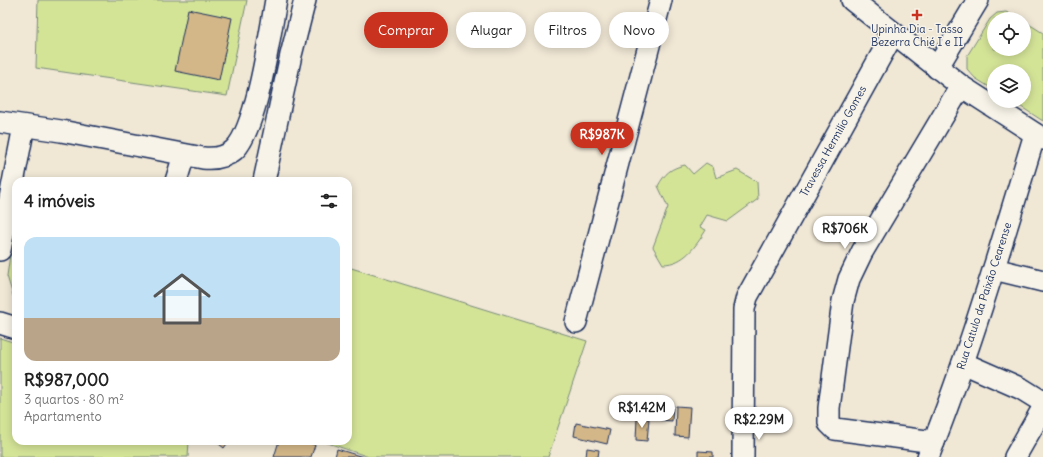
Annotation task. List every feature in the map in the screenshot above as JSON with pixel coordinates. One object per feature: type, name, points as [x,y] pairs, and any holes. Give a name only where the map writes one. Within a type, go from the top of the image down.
[{"type":"street","points":[[0,122],[184,155],[214,159],[224,156],[234,150],[245,136],[252,117],[276,0]]},
{"type":"street","points":[[265,177],[289,63],[305,0]]},
{"type":"street","points":[[576,322],[661,0]]},
{"type":"street","points":[[852,0],[893,34],[961,86],[1039,136]]},
{"type":"street","points":[[937,68],[978,0]]},
{"type":"street","name":"Travessa Hermilio Gomes","points":[[743,457],[744,309],[747,297],[893,34]]},
{"type":"street","points":[[931,449],[835,429],[830,423],[829,408],[843,300],[849,279],[862,252],[961,86]]},
{"type":"street","points":[[14,177],[24,126]]},
{"type":"street","name":"Rua Catulo da Paixão Cearense","points":[[931,449],[963,363],[1039,136]]},
{"type":"street","points":[[177,177],[184,155]]},
{"type":"street","points":[[0,250],[12,188]]},
{"type":"street","points":[[994,269],[1043,281]]},
{"type":"street","points":[[0,323],[12,327]]},
{"type":"street","points":[[963,363],[1016,386],[1043,402]]},
{"type":"street","points":[[1015,457],[1043,408]]},
{"type":"green space","points":[[38,0],[247,0],[227,96],[36,68]]},
{"type":"green space","points":[[987,24],[987,56],[1031,56],[1031,25],[1043,33],[1043,121],[1023,108],[1031,108],[1031,64],[987,64],[987,86],[975,78],[967,69],[967,56]]},
{"type":"green space","points":[[706,163],[713,167],[716,178],[737,170],[757,182],[758,199],[728,221],[707,215],[700,227],[706,230],[694,248],[677,261],[663,264],[653,247],[668,207],[658,186],[666,174],[676,168],[685,165],[693,174]]},
{"type":"green space","points":[[12,241],[12,292],[7,276]]},
{"type":"green space","points":[[352,268],[587,341],[548,457],[369,457],[334,445],[352,445]]},
{"type":"green space","points":[[0,338],[12,342],[12,445],[189,445],[188,457],[0,457]]},
{"type":"building","points":[[188,9],[232,18],[219,80],[175,71]]},
{"type":"building","points":[[661,404],[673,405],[672,421],[660,420]]},
{"type":"building","points":[[676,406],[690,407],[688,437],[675,436]]},
{"type":"building","points":[[637,418],[649,419],[647,441],[636,440]]},
{"type":"building","points":[[576,423],[610,430],[607,444],[574,436]]},
{"type":"building","points":[[278,445],[315,445],[311,457],[274,457]]},
{"type":"building","points":[[587,448],[599,450],[598,457],[586,457]]},
{"type":"building","points":[[337,449],[363,457],[335,457]]},
{"type":"building","points":[[698,451],[713,452],[713,457],[698,457]]},
{"type":"place","name":"Upinha Dia - Tasso Bezerra Chié I e II","points":[[917,15]]}]
